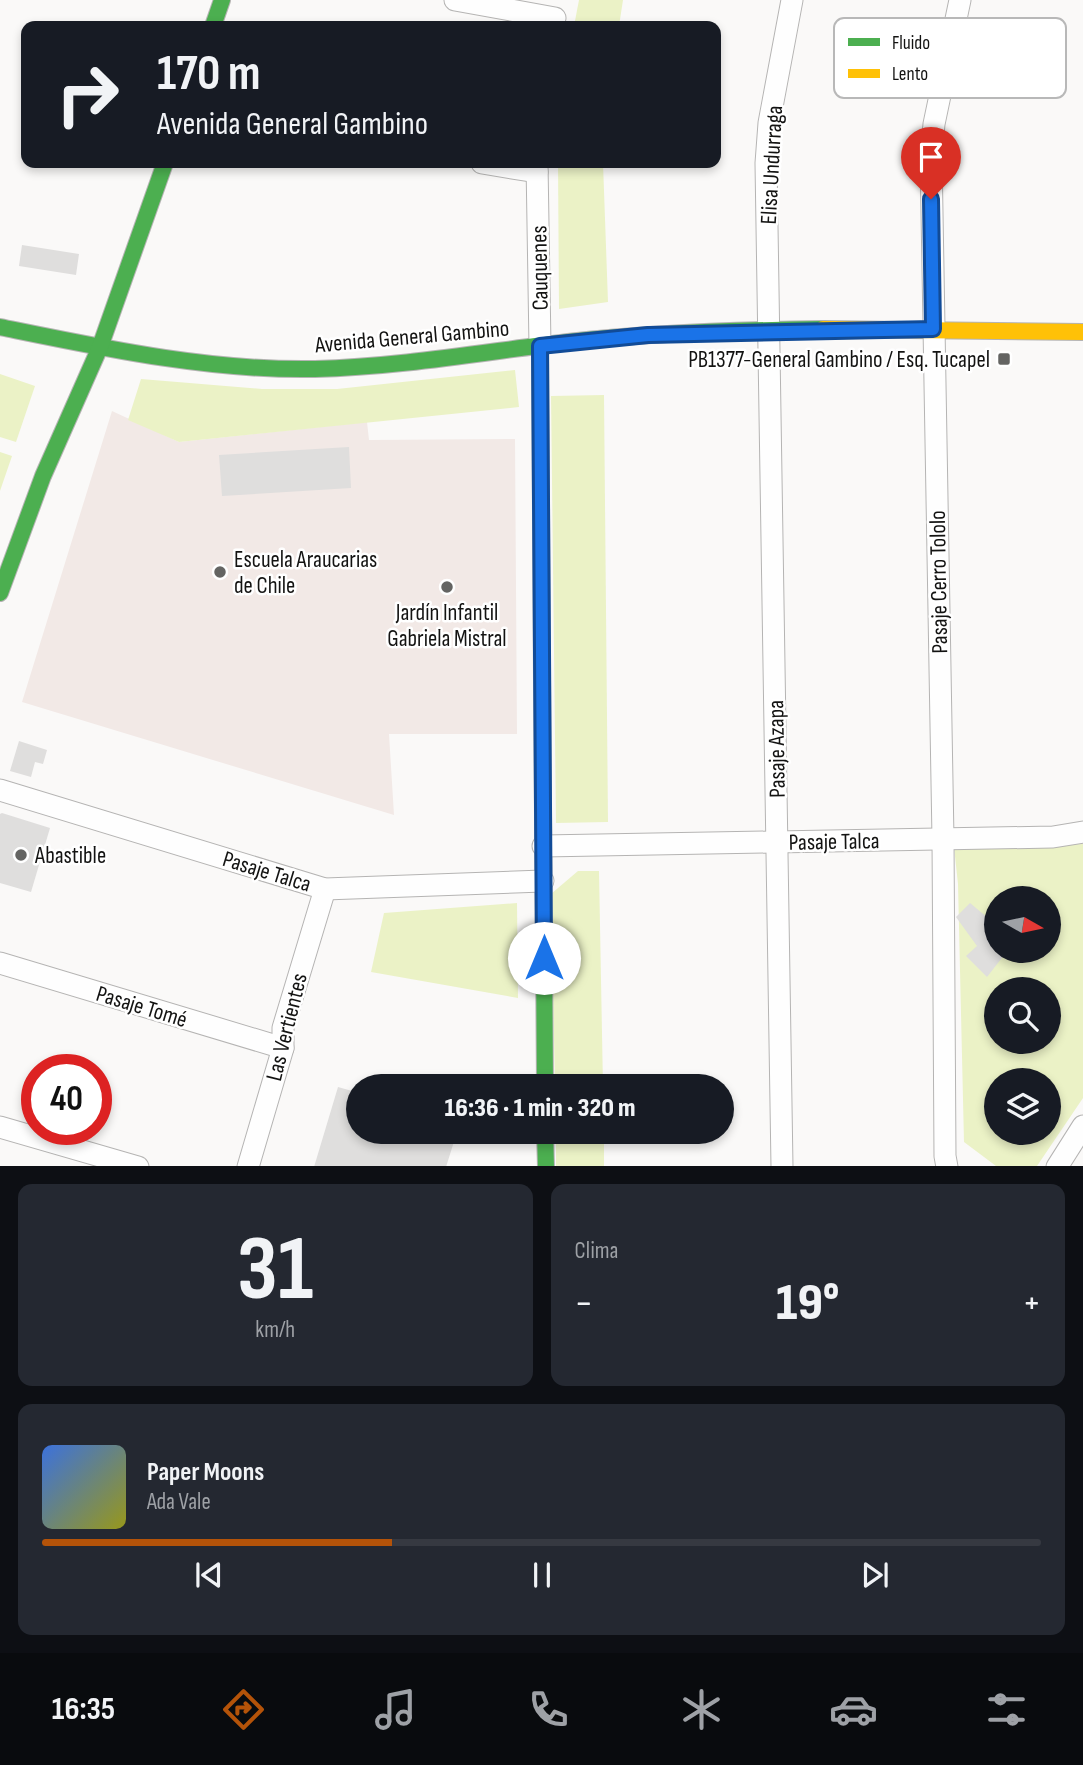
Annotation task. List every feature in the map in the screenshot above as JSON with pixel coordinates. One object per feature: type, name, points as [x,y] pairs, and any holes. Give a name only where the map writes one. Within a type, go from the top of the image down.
[{"type":"street","points":[[215,21],[222,0]]},
{"type":"street","points":[[455,0],[555,15]]},
{"type":"street","name":"Elisa Undurraga","points":[[769,332],[767,142],[792,0]]},
{"type":"street","name":"Pasaje Cerro Tololo","points":[[956,18],[960,0]]},
{"type":"street","name":"Pasaje Cerro Tololo","points":[[941,98],[932,142],[933,329],[943,839],[944,1156],[947,1166]]},
{"type":"street","points":[[0,593],[43,476],[100,347],[162,168]]},
{"type":"street","name":"Cauquenes","points":[[537,168],[545,1074]]},
{"type":"street","name":"Avenida General Gambino","points":[[0,327],[100,347],[232,365],[306,369],[420,361],[648,335],[933,329],[1083,332]]},
{"type":"street","name":"Pasaje Azapa","points":[[769,332],[782,1166]]},
{"type":"street","name":"Pasaje Talca","points":[[0,790],[325,888],[543,881]]},
{"type":"street","name":"Pasaje Talca","points":[[543,846],[1053,837],[1083,832]]},
{"type":"street","name":"Las Vertientes","points":[[248,1166],[283,1048],[283,1028],[325,888]]},
{"type":"street","name":"Pasaje Tomé","points":[[0,963],[283,1048]]},
{"type":"street","points":[[1058,1166],[1083,1126]]},
{"type":"street","points":[[0,1127],[135,1166]]},
{"type":"street","points":[[545,1144],[546,1166]]},
{"type":"shaded area","name":"Escuela Araucarias de Chile","points":[[112,411],[179,442],[367,422],[369,440],[515,439],[517,734],[389,734],[394,815],[22,702]]},
{"type":"green space","points":[[579,0],[623,0],[620,21],[575,21]]},
{"type":"green space","points":[[558,168],[603,168],[608,302],[559,309]]},
{"type":"green space","points":[[515,370],[519,407],[179,442],[128,420],[141,379],[262,389],[337,389]]},
{"type":"green space","points":[[0,374],[35,386],[16,442],[0,437]]},
{"type":"green space","points":[[604,395],[608,822],[556,823],[551,396]]},
{"type":"green space","points":[[0,452],[12,456],[0,491]]},
{"type":"green space","points":[[1083,844],[1083,1098],[1061,1131],[1061,1068],[984,1068],[984,1145],[1051,1145],[1037,1166],[996,1166],[964,1142],[958,884],[954,847]]},
{"type":"green space","points":[[578,871],[599,871],[603,1074],[555,1074],[551,894]]},
{"type":"green space","points":[[517,903],[518,998],[371,972],[384,913]]},
{"type":"green space","points":[[556,1144],[604,1144],[604,1166],[556,1166]]},
{"type":"building","points":[[22,245],[79,254],[76,275],[19,266]]},
{"type":"building","points":[[349,447],[351,488],[222,496],[219,455]]},
{"type":"building","points":[[19,741],[47,750],[43,764],[35,762],[31,777],[10,771]]},
{"type":"building","name":"Abastible","points":[[2,813],[50,828],[31,892],[0,883]]},
{"type":"building","points":[[970,903],[984,915],[984,963],[998,963],[987,977],[966,956],[977,946],[956,917]]},
{"type":"building","points":[[338,1087],[346,1089],[346,1144],[453,1144],[446,1166],[314,1166]]},
{"type":"traffic: fast","points":[[215,21],[222,0]]},
{"type":"traffic: fast","points":[[0,593],[43,476],[100,347],[163,168]]},
{"type":"traffic: fast","points":[[0,327],[156,357],[275,369],[347,368],[632,336],[823,329]]},
{"type":"traffic: fast","points":[[542,679],[545,1074]]},
{"type":"traffic: fast","points":[[545,1144],[546,1166]]},
{"type":"traffic: slow","points":[[823,329],[1083,332]]},
{"type":"traffic: slow","points":[[540,346],[542,679]]},
{"type":"place","name":"PB1377-General Gambino / Esq. Tucapel","points":[[1004,359]]},
{"type":"place","name":"Escuela Araucarias de Chile","points":[[220,572]]},
{"type":"place","name":"Jardín Infantil Gabriela Mistral","points":[[447,587]]},
{"type":"place","name":"Abastible","points":[[21,855]]},
{"type":"route","points":[[544,958],[540,346],[648,335],[933,329],[931,199]]}]
